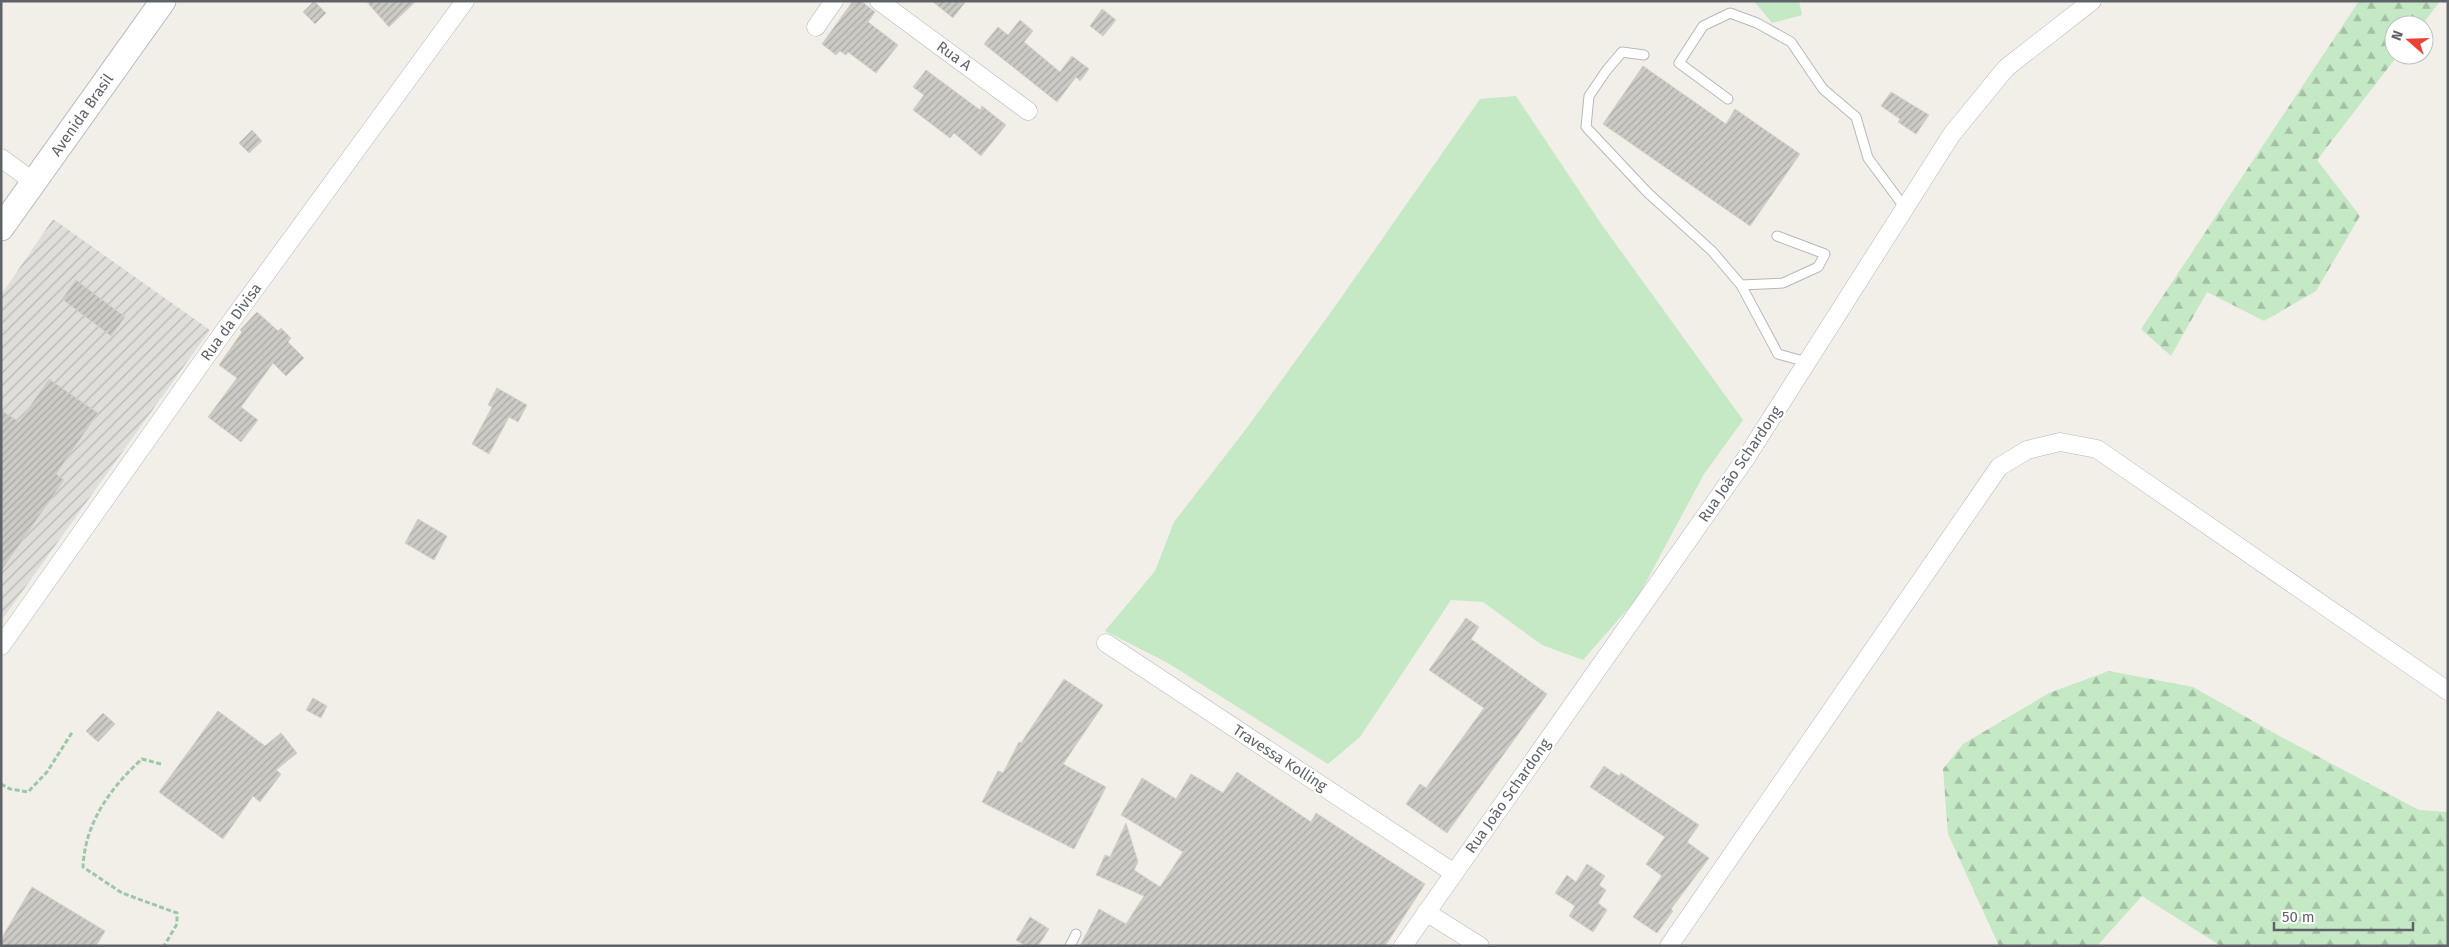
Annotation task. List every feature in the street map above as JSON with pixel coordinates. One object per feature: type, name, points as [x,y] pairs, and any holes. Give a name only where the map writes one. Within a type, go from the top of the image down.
[{"type":"main road","name":"Avenida Brasil","points":[[1,228],[157,3]]},
{"type":"street","name":"Rua da Divisa","points":[[1,646],[222,334],[465,1]]},
{"type":"street","points":[[816,27],[834,1]]},
{"type":"street","name":"Rua A","points":[[880,1],[1028,111]]},
{"type":"street","name":"Rua João Schardong","points":[[1403,946],[1746,458],[1952,134],[2006,68],[2092,1]]},
{"type":"street","points":[[1,158],[34,182]]},
{"type":"street","points":[[1670,946],[1999,467],[2027,450],[2060,442],[2098,449],[2448,692]]},
{"type":"street","name":"Travessa Kolling","points":[[1106,643],[1454,872]]},
{"type":"street","points":[[1426,912],[1480,946]]},
{"type":"lane","points":[[1728,99],[1679,63],[1703,26],[1730,13],[1757,23],[1791,42],[1823,89],[1856,117],[1868,158],[1905,208]]},
{"type":"lane","points":[[1644,55],[1622,52],[1606,70],[1589,96],[1586,127],[1641,186],[1712,252],[1741,284],[1778,354],[1807,362]]},
{"type":"lane","points":[[1741,284],[1783,283],[1818,267],[1825,254],[1777,236]]},
{"type":"lane","points":[[1070,946],[1076,934]]},
{"type":"path","points":[[1,784],[10,789],[28,792],[47,772],[72,731]]},
{"type":"path","points":[[161,764],[142,759],[124,776],[94,819],[84,845],[83,867],[122,893],[177,913],[176,924],[164,946]]},
{"type":"shaded area","points":[[53,219],[210,330],[1,621],[1,295]]},
{"type":"green space","points":[[1754,1],[1799,1],[1802,15],[1772,23]]},
{"type":"green space","points":[[2359,1],[2440,1],[2430,15],[2384,15],[2384,65],[2390,65],[2317,160],[2360,216],[2316,291],[2264,321],[2207,292],[2171,356],[2141,329]]},
{"type":"green space","points":[[1516,96],[1602,225],[1743,420],[1704,474],[1638,597],[1583,660],[1542,645],[1483,602],[1451,600],[1360,737],[1328,764],[1168,663],[1105,631],[1155,571],[1174,522],[1246,429],[1336,305],[1480,99]]},
{"type":"green space","points":[[2109,671],[2193,687],[2283,738],[2419,810],[2448,812],[2448,946],[2221,946],[2142,896],[2097,946],[1999,946],[1948,834],[1943,769],[1963,744],[2049,693]]},
{"type":"building","points":[[314,1],[326,13],[315,24],[303,12]]},
{"type":"building","points":[[366,1],[416,1],[389,27]]},
{"type":"building","points":[[853,1],[861,1],[875,12],[868,22],[898,45],[876,73],[848,52],[846,55],[840,51],[836,55],[822,44]]},
{"type":"building","points":[[932,1],[966,1],[953,18]]},
{"type":"building","points":[[1102,9],[1116,20],[1103,36],[1090,26]]},
{"type":"building","points":[[1020,20],[1033,31],[1024,42],[1060,72],[1072,56],[1089,69],[1080,81],[1076,77],[1057,102],[984,44],[998,27],[1008,35]]},
{"type":"building","points":[[1643,66],[1726,124],[1735,109],[1800,154],[1750,226],[1603,124]]},
{"type":"building","points":[[926,70],[980,110],[982,106],[1006,125],[981,156],[954,133],[950,138],[913,110],[924,95],[913,87]]},
{"type":"building","points":[[1891,92],[1929,115],[1916,134],[1898,122],[1900,119],[1881,106]]},
{"type":"building","points":[[252,130],[262,141],[249,153],[239,143]]},
{"type":"building","points":[[76,280],[125,317],[111,336],[62,299]]},
{"type":"building","points":[[257,312],[278,331],[281,328],[291,338],[288,342],[304,358],[286,376],[273,363],[241,407],[258,420],[241,442],[208,417],[237,378],[219,365],[242,332],[240,330]]},
{"type":"building","points":[[49,379],[98,413],[56,474],[64,480],[1,571],[1,410],[19,422]]},
{"type":"building","points":[[497,388],[527,405],[518,422],[509,417],[489,454],[472,444],[492,407],[488,405]]},
{"type":"building","points":[[418,519],[447,536],[434,560],[405,543]]},
{"type":"building","points":[[1466,618],[1479,627],[1471,639],[1547,694],[1447,833],[1406,804],[1420,784],[1426,788],[1484,708],[1429,670]]},
{"type":"building","points":[[1064,679],[1103,705],[1063,764],[1106,787],[1074,849],[982,802],[998,771],[1003,773],[1019,742],[1021,743]]},
{"type":"building","points":[[313,698],[327,706],[321,718],[306,710]]},
{"type":"building","points":[[218,711],[265,746],[281,733],[297,753],[276,770],[281,774],[260,802],[253,796],[223,839],[159,792]]},
{"type":"building","points":[[103,713],[115,724],[98,742],[86,731]]},
{"type":"building","points":[[1604,766],[1619,776],[1621,773],[1699,825],[1687,842],[1709,858],[1671,909],[1673,911],[1657,933],[1633,917],[1662,876],[1646,864],[1665,837],[1590,787]]},
{"type":"building","points":[[1237,772],[1311,822],[1316,813],[1425,884],[1385,946],[1080,946],[1099,909],[1126,924],[1144,896],[1096,875],[1105,855],[1110,857],[1126,823],[1138,862],[1134,870],[1160,887],[1183,852],[1121,815],[1142,778],[1176,799],[1191,774],[1223,793]]},
{"type":"building","points":[[1587,864],[1605,876],[1599,885],[1606,890],[1598,903],[1607,910],[1593,932],[1569,916],[1575,906],[1555,893],[1567,875],[1576,882]]},
{"type":"building","points":[[32,887],[105,931],[96,946],[1,946],[1,939]]},
{"type":"building","points":[[1030,917],[1049,929],[1038,946],[1026,946],[1016,940]]}]
